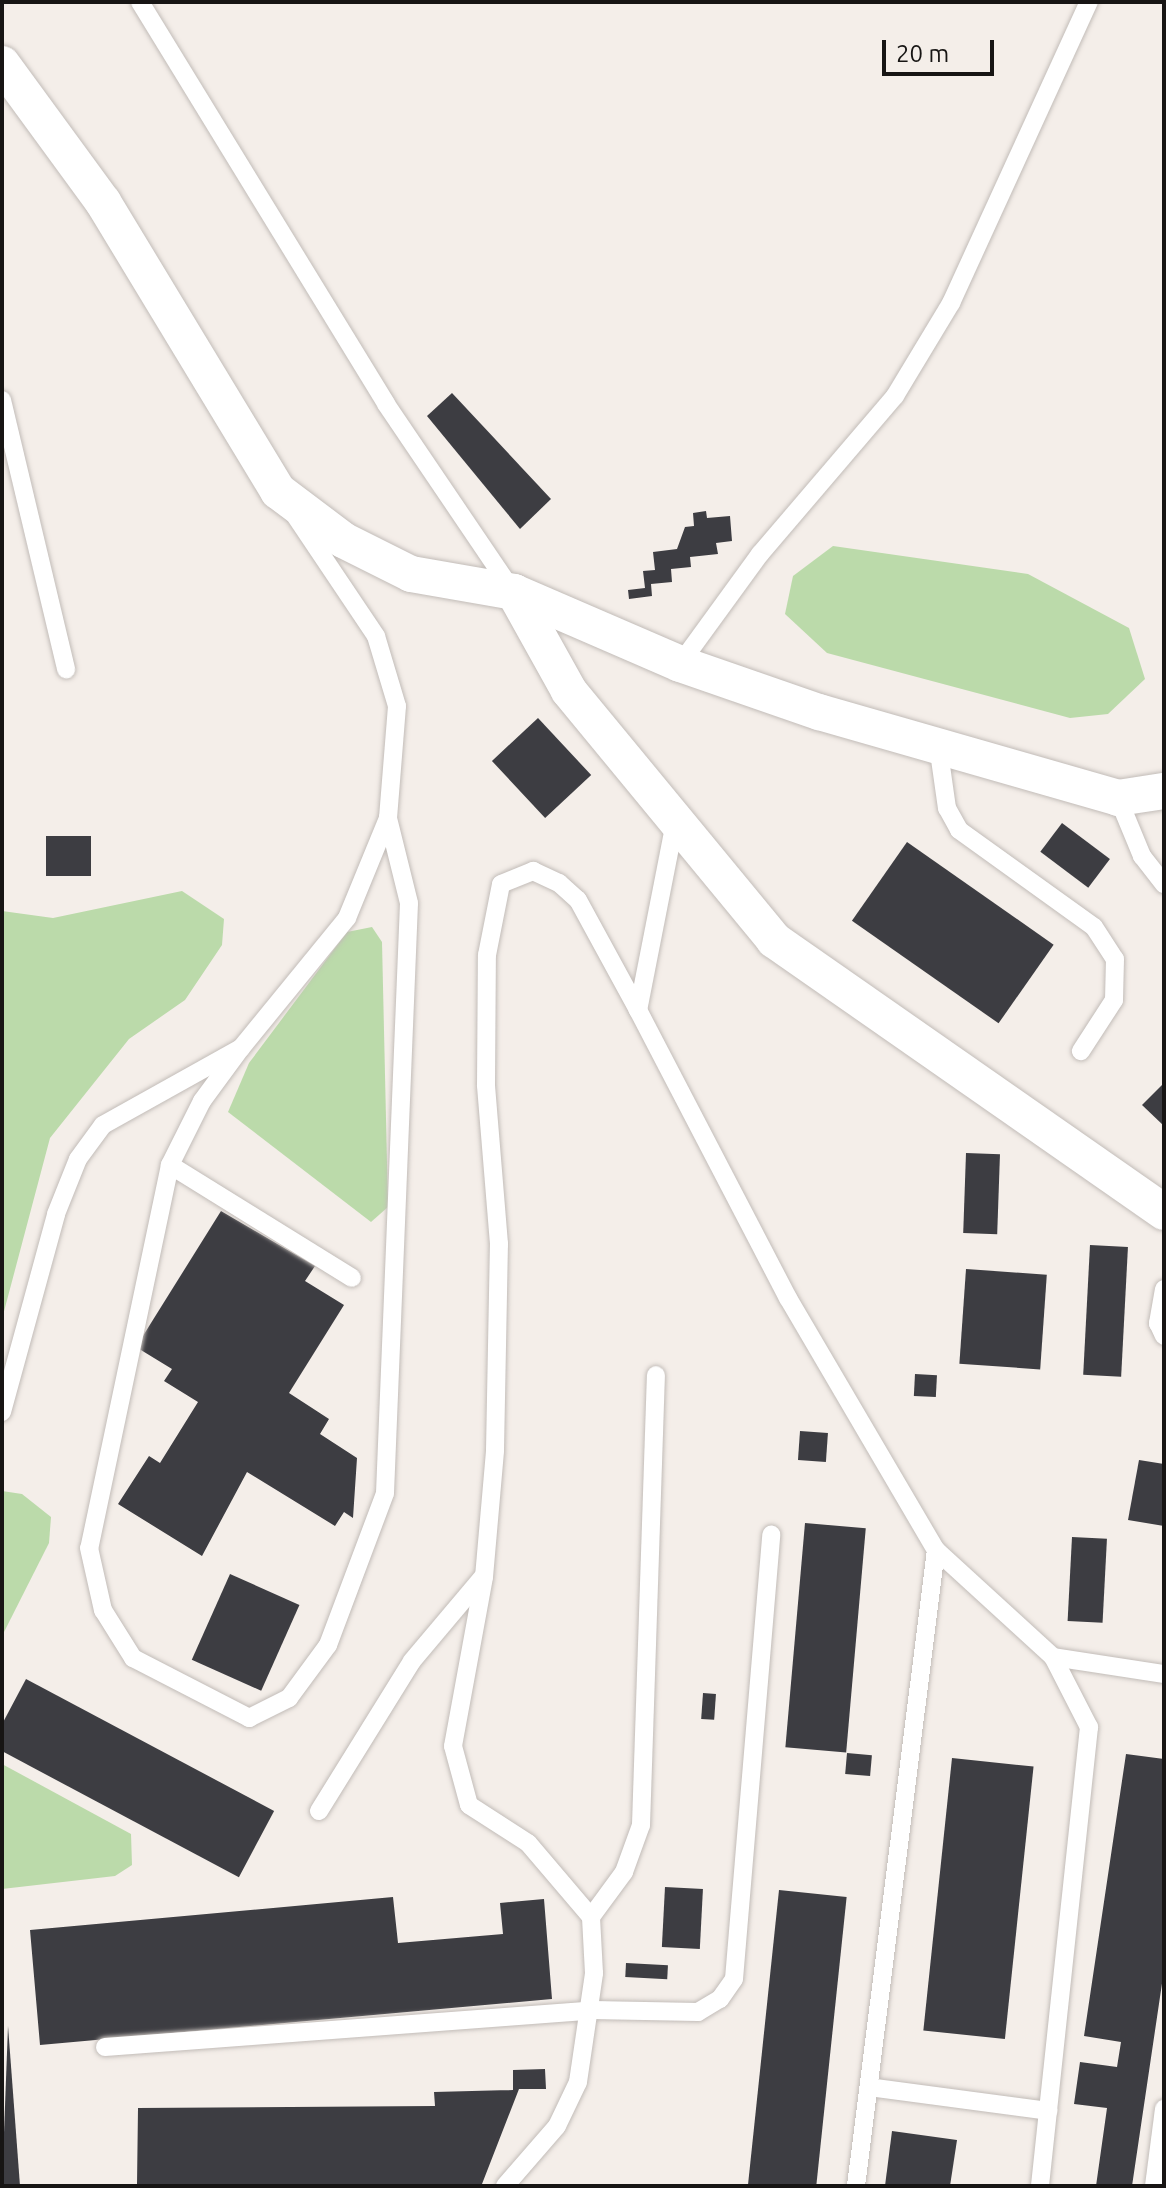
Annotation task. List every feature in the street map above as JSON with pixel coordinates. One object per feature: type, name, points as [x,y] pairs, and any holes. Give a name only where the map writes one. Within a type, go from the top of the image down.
[{"type":"street","points":[[2,64],[103,202],[278,491],[343,540],[411,574],[514,592],[680,664],[938,745],[1118,798],[1164,791]]},
{"type":"street","points":[[514,592],[569,691],[774,940],[1164,1212]]},
{"type":"lane","points":[[140,2],[386,404],[514,592]]},
{"type":"lane","points":[[680,664],[760,554],[895,396],[951,303],[1089,2]]},
{"type":"lane","points":[[2,400],[66,669]]},
{"type":"lane","points":[[278,491],[376,636],[397,706],[388,818],[347,918],[202,1101],[170,1165],[89,1548],[103,1610],[133,1658],[249,1718],[289,1698],[328,1645],[385,1493],[409,903],[388,818]]},
{"type":"lane","points":[[938,745],[947,808],[959,830],[1094,927],[1115,959],[1114,1000],[1081,1051]]},
{"type":"lane","points":[[1118,798],[1142,856],[1164,884]]},
{"type":"lane","points":[[638,1010],[675,822]]},
{"type":"lane","points":[[591,1917],[528,1843],[469,1805],[456,1773],[453,1746],[484,1577],[495,1450],[499,1244],[486,1085],[487,955],[501,884],[533,871],[559,883],[578,900],[788,1298],[936,1550],[1053,1657],[1084,1712],[1092,1743],[1040,2186]]},
{"type":"lane","points":[[2,1412],[56,1214],[78,1159],[103,1125],[241,1048]]},
{"type":"lane","points":[[170,1165],[352,1278]]},
{"type":"lane","points":[[1164,1289],[1158,1323],[1164,1336]]},
{"type":"lane","points":[[505,2186],[557,2126],[578,2082],[592,2010],[591,1917],[624,1872],[641,1825],[656,1375]]},
{"type":"lane","points":[[105,2047],[592,2010],[698,2012],[734,1979],[771,1535]]},
{"type":"lane","points":[[856,2186],[936,1550]]},
{"type":"lane","points":[[319,1811],[412,1661],[484,1577]]},
{"type":"lane","points":[[1053,1657],[1164,1674]]},
{"type":"lane","points":[[869,2087],[1048,2111]]},
{"type":"lane","points":[[1154,2186],[1164,2109]]},
{"type":"green space","points":[[833,546],[1028,574],[1129,628],[1145,679],[1108,714],[1070,718],[827,653],[785,614],[793,576]]},
{"type":"green space","points":[[182,891],[224,919],[222,945],[185,1000],[129,1039],[50,1138],[2,1319],[2,911],[53,918]]},
{"type":"green space","points":[[372,927],[382,942],[388,1207],[371,1222],[228,1112],[249,1063],[347,932]]},
{"type":"green space","points":[[2,1491],[22,1494],[51,1517],[49,1543],[2,1636]]},
{"type":"green space","points":[[2,1764],[131,1834],[132,1865],[115,1876],[2,1889]]},
{"type":"building","points":[[452,393],[551,499],[520,529],[427,416]]},
{"type":"building","points":[[706,511],[707,518],[730,516],[732,541],[716,543],[718,554],[690,557],[691,567],[671,569],[672,582],[651,584],[652,596],[629,599],[628,590],[645,588],[643,571],[655,570],[653,552],[677,549],[685,527],[694,526],[693,513]]},
{"type":"building","points":[[538,718],[591,775],[545,818],[492,761]]},
{"type":"building","points":[[1062,823],[1110,859],[1088,888],[1040,852]]},
{"type":"building","points":[[46,836],[91,836],[91,876],[46,876]]},
{"type":"building","points":[[907,842],[1054,945],[999,1023],[852,921]]},
{"type":"building","points":[[1164,1083],[1164,1126],[1142,1105]]},
{"type":"building","points":[[966,1153],[1000,1154],[997,1234],[963,1233]]},
{"type":"building","points":[[221,1211],[315,1266],[305,1281],[344,1305],[289,1393],[329,1419],[320,1434],[357,1458],[353,1518],[344,1512],[335,1526],[247,1472],[202,1556],[118,1504],[149,1456],[160,1463],[198,1402],[164,1381],[172,1369],[136,1347]]},
{"type":"building","points":[[1090,1245],[1128,1247],[1121,1377],[1083,1375]]},
{"type":"building","points":[[966,1269],[1047,1275],[1040,1369],[959,1364]]},
{"type":"building","points":[[915,1374],[937,1375],[936,1397],[914,1396]]},
{"type":"building","points":[[800,1431],[828,1433],[826,1462],[798,1460]]},
{"type":"building","points":[[1139,1460],[1164,1464],[1164,1526],[1128,1520]]},
{"type":"building","points":[[805,1523],[866,1528],[846,1752],[785,1747]]},
{"type":"building","points":[[1072,1537],[1107,1539],[1103,1623],[1068,1621]]},
{"type":"building","points":[[230,1574],[299,1605],[261,1691],[192,1660]]},
{"type":"building","points":[[26,1679],[274,1811],[239,1877],[2,1751],[2,1724]]},
{"type":"building","points":[[703,1693],[716,1694],[714,1720],[701,1719]]},
{"type":"building","points":[[847,1753],[872,1755],[870,1776],[845,1774]]},
{"type":"building","points":[[1126,1754],[1164,1759],[1164,1970],[1132,2186],[1096,2186],[1107,2108],[1074,2104],[1080,2062],[1117,2067],[1121,2042],[1084,2036]]},
{"type":"building","points":[[952,1758],[1034,1767],[1005,2039],[923,2030]]},
{"type":"building","points":[[665,1887],[703,1889],[700,1949],[662,1947]]},
{"type":"building","points":[[779,1890],[847,1897],[816,2186],[748,2186]]},
{"type":"building","points":[[393,1897],[398,1943],[503,1934],[500,1903],[544,1899],[552,1999],[40,2045],[30,1930]]},
{"type":"building","points":[[626,1963],[668,1965],[667,1979],[625,1977]]},
{"type":"building","points":[[8,2026],[20,2186],[2,2186]]},
{"type":"building","points":[[545,2069],[546,2089],[519,2089],[482,2184],[137,2184],[138,2108],[435,2106],[434,2092],[513,2090],[513,2070]]},
{"type":"building","points":[[892,2131],[957,2140],[950,2186],[885,2186]]}]
